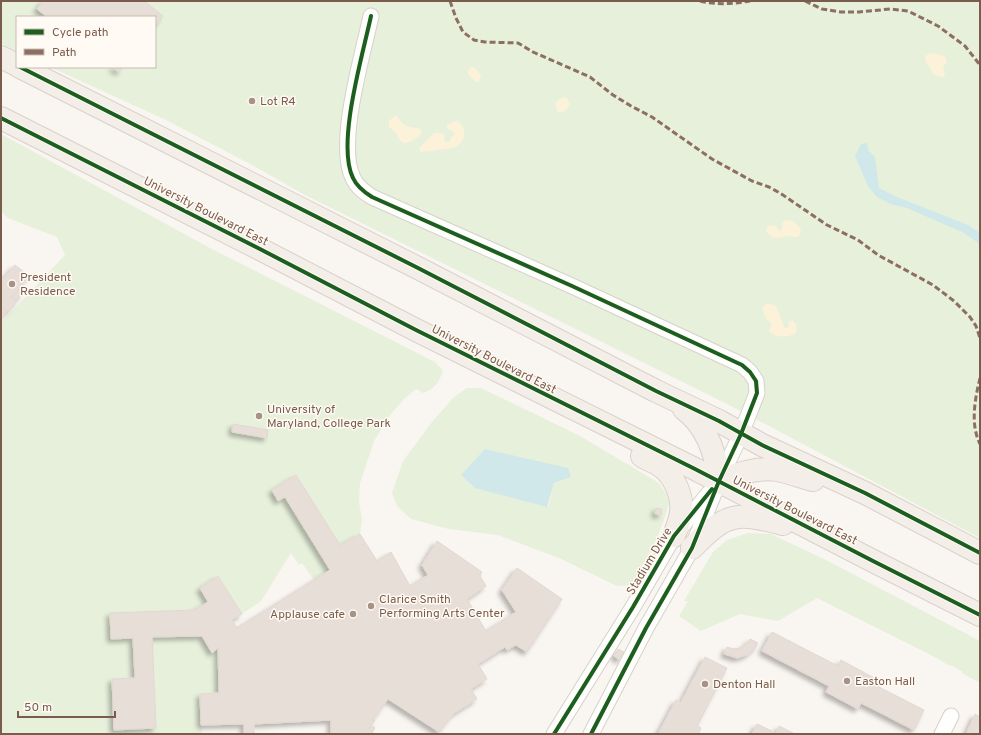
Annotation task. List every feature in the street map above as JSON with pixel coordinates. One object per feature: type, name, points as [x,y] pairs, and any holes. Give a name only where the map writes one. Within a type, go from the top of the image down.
[{"type":"main road","points":[[1,57],[16,65]]},
{"type":"main road","points":[[22,68],[719,421],[741,434],[865,493],[980,553]]},
{"type":"main road","name":"University Boulevard East","points":[[1,118],[554,400],[719,481],[980,615]]},
{"type":"main road","points":[[656,390],[686,411],[706,435],[713,450],[718,468],[719,481],[741,473],[756,470],[776,470],[865,493]]},
{"type":"main road","points":[[554,400],[574,422],[662,467],[672,479],[679,492],[681,503],[681,512],[674,536]]},
{"type":"main road","points":[[692,548],[718,524],[740,517],[761,518],[826,537]]},
{"type":"street","points":[[371,16],[357,77],[348,131],[348,159],[350,170],[360,189],[372,197],[572,286],[742,365],[750,372],[756,381],[757,393],[692,548],[646,628],[591,734]]},
{"type":"street","name":"Stadium Drive","points":[[554,734],[633,607],[674,536],[719,481]]},
{"type":"street","points":[[942,734],[951,716]]},
{"type":"green space","points":[[1,1],[980,1],[980,538],[735,408],[303,194],[254,166],[166,120],[52,68],[156,68],[156,16],[16,16],[16,50],[1,43]]},
{"type":"green space","points":[[1,134],[210,248],[435,362],[443,371],[434,387],[423,393],[416,389],[405,398],[390,415],[374,441],[360,483],[359,502],[362,520],[360,534],[340,545],[296,475],[272,490],[285,497],[330,570],[314,580],[302,563],[299,565],[291,553],[261,601],[242,614],[218,576],[200,588],[208,602],[194,610],[110,613],[111,638],[133,638],[135,678],[112,679],[114,730],[156,728],[152,637],[202,636],[212,652],[218,648],[219,693],[200,694],[202,734],[1,734],[1,323],[65,255],[57,237],[8,218],[1,211]]},
{"type":"green space","points":[[467,388],[481,388],[580,436],[659,483],[670,500],[663,523],[654,544],[632,585],[617,586],[559,558],[498,535],[449,529],[411,519],[397,506],[392,493],[403,461],[432,422],[454,397]],"holes":[[[485,449],[571,477],[554,483],[548,507]]]},
{"type":"green space","points":[[748,533],[771,534],[828,561],[980,641],[980,683],[951,665],[950,666],[817,598],[778,621],[740,614],[701,631],[679,616],[688,601],[684,601],[713,552],[727,540]]},
{"type":"sand","points":[[930,53],[942,55],[946,58],[946,63],[943,67],[945,75],[943,78],[933,74],[926,63],[925,56]]},
{"type":"sand","points":[[472,67],[480,74],[481,77],[479,81],[476,82],[468,74],[468,70]]},
{"type":"sand","points":[[566,97],[570,104],[563,112],[558,112],[555,104],[560,99]]},
{"type":"sand","points":[[394,116],[397,116],[405,125],[420,129],[422,132],[419,136],[409,142],[404,143],[389,127],[389,121]]},
{"type":"sand","points":[[455,121],[460,123],[464,129],[464,137],[459,145],[454,148],[421,152],[419,148],[434,133],[445,135],[444,141],[450,142],[451,137],[455,133],[448,129],[446,125]]},
{"type":"sand","points":[[785,220],[797,224],[801,230],[800,235],[796,237],[790,236],[774,238],[766,230],[768,225],[776,226],[779,231],[782,230],[782,223]]},
{"type":"sand","points":[[765,304],[775,305],[785,328],[788,328],[789,321],[793,321],[797,329],[796,333],[789,336],[778,336],[769,331],[772,323],[766,319],[762,309]]},
{"type":"water","points":[[867,143],[868,150],[875,157],[879,188],[897,197],[968,225],[980,233],[980,244],[964,233],[907,208],[890,204],[877,197],[868,186],[855,156],[861,144]]},
{"type":"water","points":[[485,449],[568,468],[571,477],[554,483],[547,507],[475,488],[461,475]]},
{"type":"building","points":[[43,1],[144,1],[163,16],[156,25],[156,16],[46,16],[37,9]]},
{"type":"building","points":[[113,68],[122,68],[119,72]]},
{"type":"building","name":"President Residence","points":[[15,265],[29,276],[12,297],[17,301],[8,312],[4,308],[1,311],[1,279],[4,276],[5,277]]},
{"type":"building","points":[[19,289],[23,293],[16,301],[12,297]]},
{"type":"building","points":[[4,308],[7,311],[1,319],[1,311]]},
{"type":"building","points":[[233,424],[268,430],[267,438],[232,432]]},
{"type":"building","name":"Clarice Smith Performing Arts Center","points":[[296,475],[340,545],[360,534],[377,561],[391,552],[410,586],[428,575],[422,565],[437,541],[482,572],[480,576],[486,586],[467,599],[486,631],[516,612],[502,590],[517,568],[562,599],[527,652],[516,645],[507,650],[505,647],[478,664],[487,679],[471,689],[477,699],[453,714],[439,732],[388,699],[373,720],[375,721],[368,729],[373,726],[375,728],[371,734],[331,734],[331,720],[254,724],[254,734],[244,734],[244,724],[201,725],[200,694],[219,693],[218,648],[212,653],[202,636],[152,637],[156,728],[114,730],[112,679],[135,678],[133,638],[111,639],[110,613],[194,610],[208,602],[200,588],[218,576],[242,614],[232,620],[237,628],[330,570],[285,497],[278,501],[272,490]]},
{"type":"building","points":[[656,508],[662,509],[661,515],[655,514]]},
{"type":"building","name":"Easton Hall","points":[[772,632],[838,666],[841,660],[876,679],[873,684],[924,710],[914,730],[861,703],[858,709],[826,692],[829,686],[762,651]]},
{"type":"building","points":[[750,639],[758,643],[747,655],[737,658],[724,654],[727,647],[733,649],[740,648],[747,644]]},
{"type":"building","points":[[618,649],[624,652],[620,660],[614,656]]},
{"type":"building","name":"Denton Hall","points":[[705,657],[727,668],[697,726],[701,728],[698,734],[658,734],[676,700],[681,702]]},
{"type":"building","points":[[975,714],[980,717],[980,734],[966,734]]},
{"type":"building","points":[[757,724],[776,733],[779,726],[795,734],[752,734]]},
{"type":"marked path","points":[[450,1],[463,32],[474,40],[485,42],[518,43],[533,52],[590,77],[613,95],[652,117],[712,159],[752,181],[780,193],[827,225],[858,240],[878,255],[933,285],[954,301],[970,317],[976,326],[980,338]]},
{"type":"marked path","points":[[700,1],[725,4],[750,1]]},
{"type":"marked path","points":[[805,1],[822,9],[841,12],[890,9],[908,11],[938,26],[965,46],[980,65]]},
{"type":"marked path","points":[[980,378],[974,411],[975,428],[980,444]]},
{"type":"cycle path","points":[[371,16],[357,75],[349,122],[349,163],[353,178],[361,189],[372,197],[572,286],[742,365],[750,372],[756,381],[757,393],[692,548],[646,628],[591,734]]},
{"type":"cycle path","points":[[22,68],[418,268],[656,391],[719,421],[762,445],[865,493],[980,553]]},
{"type":"cycle path","points":[[1,118],[980,615]]},
{"type":"cycle path","points":[[554,734],[633,607],[674,536],[712,489]]},
{"type":"place","name":"Lot R4","points":[[252,101]]},
{"type":"place","name":"President Residence","points":[[12,284]]},
{"type":"place","name":"University of Maryland, College Park","points":[[259,416]]},
{"type":"place","name":"Clarice Smith Performing Arts Center","points":[[371,606]]},
{"type":"place","name":"Applause cafe","points":[[353,614]]},
{"type":"place","name":"Easton Hall","points":[[847,681]]},
{"type":"place","name":"Denton Hall","points":[[705,684]]}]
